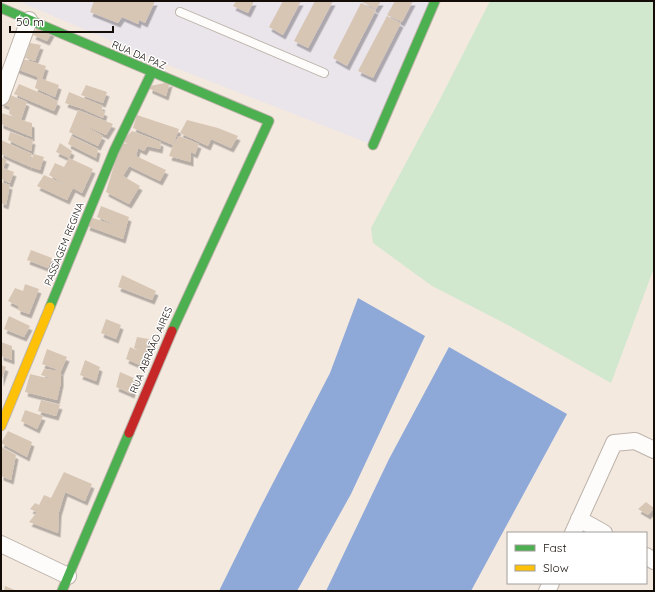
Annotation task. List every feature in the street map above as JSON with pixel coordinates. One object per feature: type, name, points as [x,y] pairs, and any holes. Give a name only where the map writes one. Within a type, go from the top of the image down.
[{"type":"street","points":[[374,146],[435,1]]},
{"type":"street","name":"RUA DA PAZ","points":[[3,6],[29,20],[269,121]]},
{"type":"street","points":[[1,98],[29,20]]},
{"type":"street","name":"PASSAGEM REGINA","points":[[1,426],[114,150],[152,72]]},
{"type":"street","name":"RUA ABRAÃO AIRES","points":[[62,591],[180,311],[269,121]]},
{"type":"street","points":[[600,532],[576,526],[614,443],[636,441],[654,450]]},
{"type":"street","points":[[1,544],[68,576]]},
{"type":"lane","points":[[180,12],[324,72]]},
{"type":"shaded area","points":[[18,1],[435,1],[373,145],[158,61]]},
{"type":"green space","points":[[490,1],[654,1],[654,268],[611,383],[506,324],[432,286],[373,243],[371,228],[438,103]]},
{"type":"water","points":[[358,298],[425,336],[351,494],[297,591],[219,591],[330,373]]},
{"type":"water","points":[[449,347],[567,414],[471,591],[326,591],[389,459]]},
{"type":"building","points":[[94,1],[155,1],[145,23],[139,20],[138,24],[122,17],[118,23],[90,12]]},
{"type":"building","points":[[236,1],[254,1],[248,13],[233,6]]},
{"type":"building","points":[[283,1],[301,1],[283,35],[269,27]]},
{"type":"building","points":[[315,1],[333,1],[308,48],[294,41]]},
{"type":"building","points":[[360,1],[381,1],[376,9]]},
{"type":"building","points":[[395,1],[413,1],[402,22],[387,15]]},
{"type":"building","points":[[361,3],[376,10],[347,66],[333,58]]},
{"type":"building","points":[[387,16],[401,23],[373,78],[358,71]]},
{"type":"building","points":[[38,26],[52,32],[47,41],[33,35]]},
{"type":"building","points":[[30,43],[41,45],[35,61],[25,58]]},
{"type":"building","points":[[17,57],[46,66],[42,79],[59,85],[55,97],[35,88],[38,77],[14,68]]},
{"type":"building","points":[[170,82],[166,96],[150,89],[150,86]]},
{"type":"building","points":[[19,84],[58,102],[54,111],[14,94]]},
{"type":"building","points":[[86,85],[107,92],[103,103],[81,95]]},
{"type":"building","points":[[69,92],[103,106],[101,110],[105,112],[103,118],[65,103]]},
{"type":"building","points":[[6,93],[27,102],[21,120],[32,123],[32,137],[1,124],[1,113],[19,118],[9,114],[10,107],[1,103]]},
{"type":"building","points":[[78,110],[113,124],[106,135],[78,122],[103,136],[98,146],[69,132]]},
{"type":"building","points":[[137,115],[179,129],[173,145],[133,128]]},
{"type":"building","points":[[187,120],[218,128],[238,136],[231,148],[211,139],[208,146],[180,133]]},
{"type":"building","points":[[132,131],[161,142],[160,149],[147,146],[144,151],[138,148],[136,156],[166,170],[160,181],[129,166],[123,176],[140,186],[129,204],[106,192],[121,142],[136,148],[122,141]]},
{"type":"building","points":[[10,132],[33,140],[31,151],[8,140]]},
{"type":"building","points":[[71,136],[98,149],[96,158],[68,144]]},
{"type":"building","points":[[179,136],[199,144],[195,154],[191,152],[191,162],[169,156],[173,145]]},
{"type":"building","points":[[1,140],[32,154],[28,166],[1,154]]},
{"type":"building","points":[[60,143],[72,151],[69,158],[56,152]]},
{"type":"building","points":[[34,154],[44,157],[40,170],[28,166]]},
{"type":"building","points":[[1,157],[7,160],[3,168],[14,172],[10,183],[1,179]]},
{"type":"building","points":[[69,158],[93,169],[82,193],[73,188],[67,200],[37,186],[44,175],[68,186],[49,175],[55,163],[64,167]]},
{"type":"building","points":[[1,182],[10,185],[6,205],[1,203]]},
{"type":"building","points":[[101,206],[129,217],[123,239],[87,226],[90,217],[123,228],[97,217]]},
{"type":"building","points":[[31,250],[52,258],[48,268],[27,260]]},
{"type":"building","points":[[122,275],[156,291],[152,300],[118,287]]},
{"type":"building","points":[[25,284],[39,289],[29,314],[18,310],[18,306],[8,301],[15,288],[23,291]]},
{"type":"building","points":[[9,316],[30,326],[24,337],[4,329]]},
{"type":"building","points":[[106,319],[121,325],[116,339],[101,333]]},
{"type":"building","points":[[137,337],[149,339],[142,366],[126,359],[130,347],[139,351],[134,348]]},
{"type":"building","points":[[1,342],[12,346],[12,360],[1,356]]},
{"type":"building","points":[[47,349],[67,357],[61,371],[42,364]]},
{"type":"building","points":[[85,360],[100,367],[96,381],[80,375]]},
{"type":"building","points":[[1,365],[6,367],[1,382]]},
{"type":"building","points":[[44,369],[61,371],[61,382],[57,400],[25,392],[30,374],[59,381],[41,375]]},
{"type":"building","points":[[120,372],[136,379],[132,394],[116,387]]},
{"type":"building","points":[[41,400],[60,405],[56,416],[38,411]]},
{"type":"building","points":[[25,410],[43,416],[37,429],[21,421]]},
{"type":"building","points":[[8,431],[32,442],[27,457],[1,443]]},
{"type":"building","points":[[2,447],[16,455],[11,480],[1,476]]},
{"type":"building","points":[[64,472],[92,484],[85,501],[65,492],[59,512],[58,533],[29,522],[37,512],[30,509],[35,503],[39,505],[44,495],[51,498]]},
{"type":"building","points":[[646,502],[654,508],[648,515],[638,509]]},
{"type":"building","points":[[5,586],[17,591],[4,591]]},
{"type":"traffic: fast","points":[[373,145],[435,1]]},
{"type":"traffic: fast","points":[[1,8],[269,121],[172,331]]},
{"type":"traffic: fast","points":[[50,307],[114,151],[152,72]]},
{"type":"traffic: fast","points":[[62,591],[129,433]]},
{"type":"traffic: slow","points":[[1,426],[50,307]]},
{"type":"traffic: jam","points":[[129,433],[172,331]]}]
